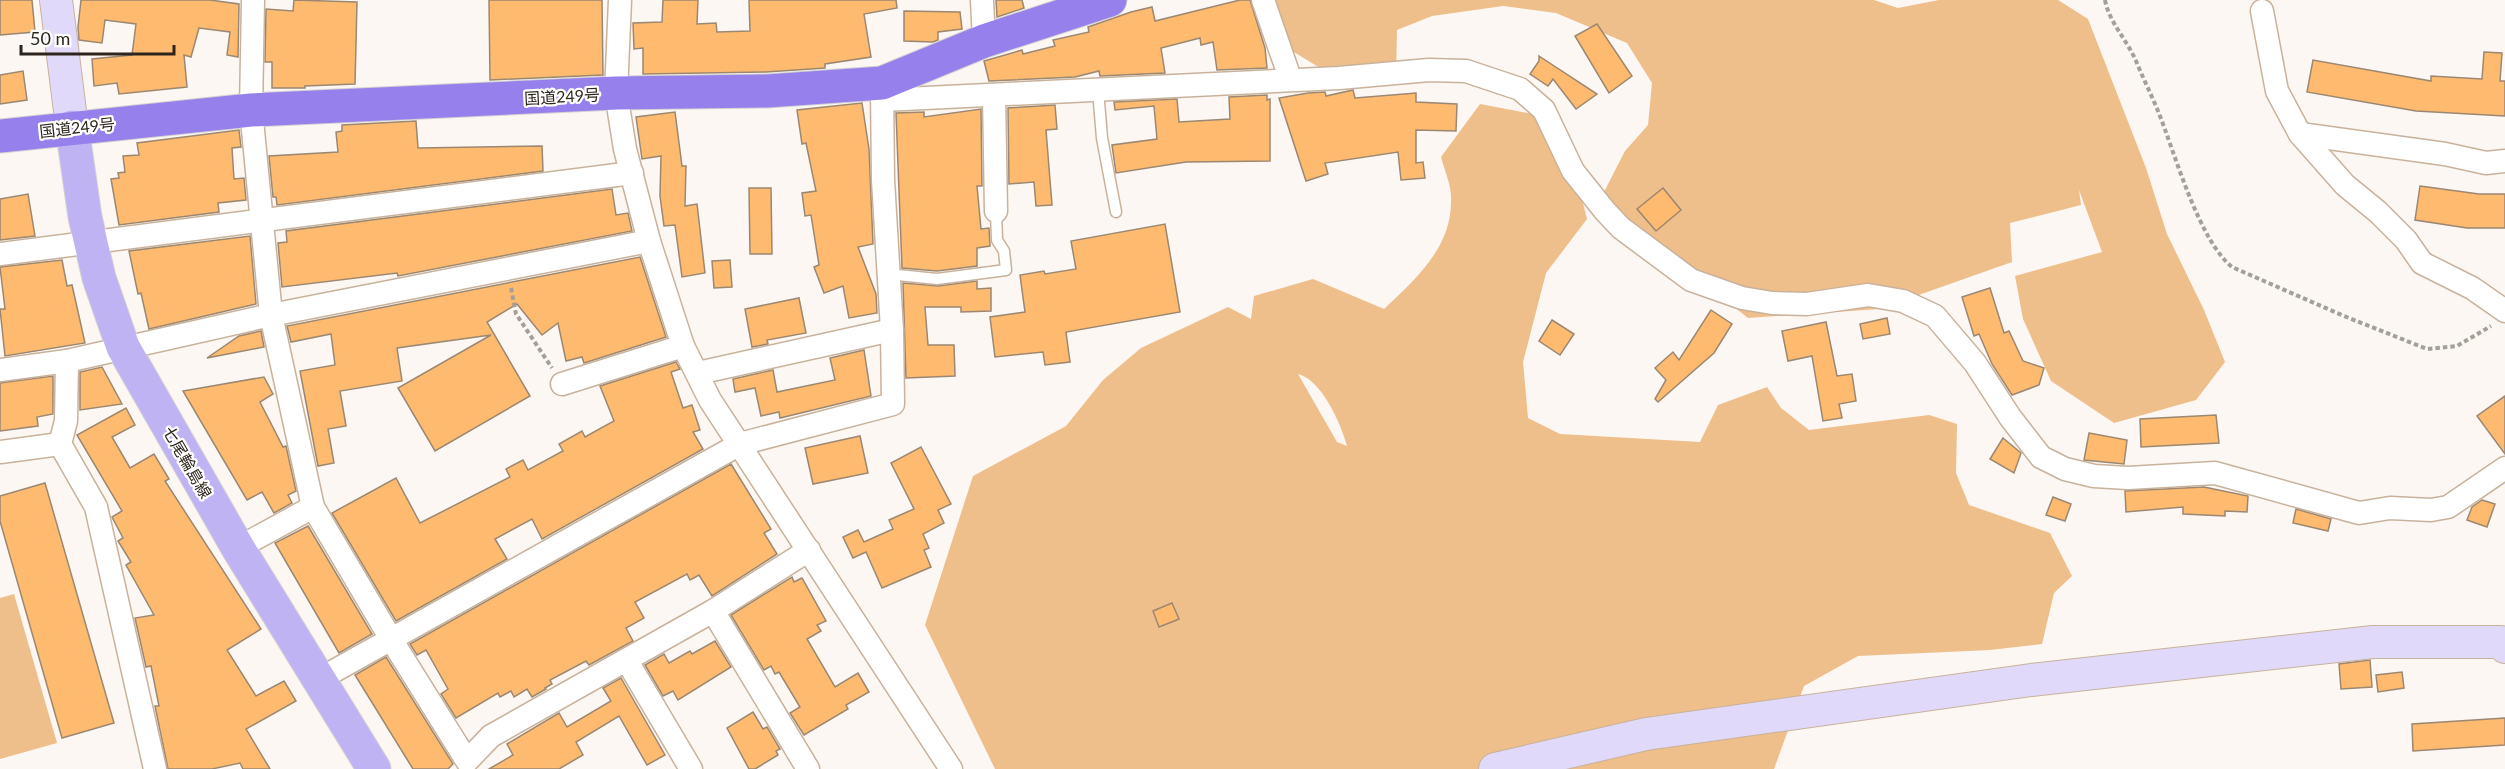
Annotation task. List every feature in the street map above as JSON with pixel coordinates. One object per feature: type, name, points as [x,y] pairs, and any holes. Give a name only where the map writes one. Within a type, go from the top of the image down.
[{"type":"highway","name":"国道249号","points":[[0,136],[251,110],[616,93],[883,92],[984,41],[1110,0]]},
{"type":"main road","name":"七尾輪島線","points":[[72,127],[99,278],[123,347],[238,548],[374,769]]},
{"type":"street","points":[[56,0],[72,127]]},
{"type":"street","points":[[253,0],[251,110],[271,315],[313,507],[464,765],[491,736],[713,611],[808,550]]},
{"type":"street","points":[[620,0],[616,93],[618,118],[650,241],[683,346],[710,400],[951,769]]},
{"type":"street","points":[[982,0],[984,41]]},
{"type":"street","points":[[1263,0],[1290,78]]},
{"type":"street","points":[[2262,11],[2277,91],[2300,134],[2345,185],[2378,212],[2406,240],[2422,263],[2472,288],[2500,317]]},
{"type":"street","points":[[318,680],[740,444],[893,404],[892,330],[883,180],[883,92],[994,95],[1290,78],[1339,78],[1429,70],[1466,71],[1520,89],[1544,110],[1573,171],[1605,212],[1621,228],[1691,280],[1742,298],[1772,303],[1808,304],[1868,295],[1903,301],[1935,316],[1975,363],[2010,417],[2041,457],[2065,469],[2094,476],[2128,478],[2215,473],[2359,513],[2390,508],[2431,510],[2448,507],[2505,468]]},
{"type":"street","points":[[994,95],[996,211]]},
{"type":"street","points":[[2300,134],[2445,154],[2486,163],[2505,161]]},
{"type":"street","points":[[0,254],[263,223],[632,173]]},
{"type":"street","points":[[0,370],[67,361],[271,315],[650,241]]},
{"type":"street","points":[[698,374],[892,330]]},
{"type":"street","points":[[562,384],[683,346]]},
{"type":"street","points":[[67,361],[66,421],[60,444],[96,507],[155,769]]},
{"type":"street","points":[[0,452],[60,444]]},
{"type":"street","points":[[238,548],[313,507]]},
{"type":"street","points":[[713,611],[808,769]]},
{"type":"street","points":[[1495,769],[1646,734],[2031,680],[2373,642],[2504,644]]},
{"type":"street","points":[[627,661],[691,769]]},
{"type":"lane","points":[[1098,90],[1102,138],[1116,212]]},
{"type":"lane","points":[[888,274],[937,279],[1006,270],[1004,251],[998,240],[996,211]]},
{"type":"path","points":[[2105,0],[2107,10],[2130,47],[2158,111],[2188,191],[2220,257],[2226,262],[2344,316],[2427,349],[2457,346],[2500,317]]},
{"type":"path","points":[[507,269],[516,314],[562,384]]},
{"type":"shaded area","points":[[1271,0],[1874,0],[1898,8],[1939,0],[2058,0],[2088,19],[2146,168],[2167,234],[2204,310],[2225,362],[2196,400],[2114,423],[2051,381],[2023,319],[2015,276],[2102,252],[2079,190],[2081,205],[2010,223],[2012,262],[1879,309],[1748,318],[1620,217],[1604,192],[1625,151],[1648,125],[1652,83],[1627,43],[1556,13],[1503,6],[1432,16],[1397,30],[1396,75],[1325,71],[1284,46]]},
{"type":"shaded area","points":[[1480,104],[1549,117],[1566,136],[1587,219],[1546,273],[1523,362],[1528,418],[1560,434],[1700,442],[1718,405],[1767,387],[1781,408],[1809,430],[1929,415],[1957,424],[1956,473],[1969,505],[2050,533],[2072,576],[2054,593],[2042,644],[1990,650],[1858,656],[1804,686],[1774,769],[995,769],[925,625],[973,476],[1066,426],[1103,380],[1141,348],[1228,307],[1251,319],[1254,296],[1313,279],[1384,309],[1431,260],[1446,231],[1450,215],[1451,192],[1441,157]],"holes":[[[1298,374],[1307,378],[1329,404],[1347,446],[1337,442]]]},
{"type":"shaded area","points":[[14,594],[57,743],[0,759],[0,598]]},
{"type":"building","points":[[0,0],[32,0],[35,32],[0,35]]},
{"type":"building","points":[[81,0],[210,0],[239,4],[238,57],[227,55],[230,32],[199,28],[191,57],[184,55],[187,87],[119,94],[117,83],[94,86],[92,59],[132,55],[136,24],[105,20],[102,43],[79,40]]},
{"type":"building","points":[[294,0],[357,2],[355,84],[272,88],[272,62],[265,62],[266,9],[293,11]]},
{"type":"building","points":[[489,0],[602,0],[603,75],[490,80]]},
{"type":"building","points":[[663,0],[698,0],[697,24],[716,23],[717,32],[750,31],[749,0],[896,0],[897,8],[864,14],[871,57],[825,64],[825,68],[766,72],[643,74],[643,48],[634,49],[633,23],[662,22]]},
{"type":"building","points":[[996,0],[1022,0],[1024,8],[997,17]]},
{"type":"building","points":[[1240,0],[1250,0],[1265,48],[1267,68],[1217,70],[1213,42],[1201,45],[1200,38],[1161,48],[1165,73],[1100,76],[1099,71],[1075,77],[989,81],[984,61],[1022,50],[1023,54],[1055,46],[1053,40],[1089,32],[1088,27],[1131,12],[1152,7],[1155,21]]},
{"type":"building","points":[[904,11],[960,12],[962,29],[938,32],[938,40],[933,42],[904,41]]},
{"type":"building","points":[[1597,24],[1632,76],[1609,93],[1575,36]]},
{"type":"building","points":[[2484,52],[2502,53],[2500,81],[2505,81],[2505,116],[2416,111],[2307,92],[2313,60],[2431,81],[2431,76],[2482,79]]},
{"type":"building","points":[[1539,56],[1597,94],[1576,109],[1553,79],[1548,86],[1530,74],[1539,61]]},
{"type":"building","points":[[23,71],[27,100],[0,104],[0,75]]},
{"type":"building","points":[[1353,90],[1355,98],[1416,93],[1416,102],[1457,104],[1456,131],[1416,130],[1416,163],[1423,162],[1425,178],[1401,180],[1398,152],[1325,163],[1328,174],[1306,181],[1279,98],[1325,92],[1326,96]]},
{"type":"building","points":[[1267,95],[1267,100],[1270,99],[1270,161],[1186,162],[1116,173],[1112,145],[1157,139],[1154,106],[1115,110],[1114,102],[1177,99],[1179,122],[1230,119],[1229,97]]},
{"type":"building","points":[[862,103],[869,149],[873,244],[858,247],[876,294],[877,313],[849,318],[843,286],[824,293],[814,267],[819,265],[811,215],[805,216],[802,193],[816,191],[806,143],[802,144],[797,110]]},
{"type":"building","points":[[1055,105],[1057,129],[1046,130],[1052,205],[1036,206],[1034,182],[1009,184],[1008,108]]},
{"type":"building","points":[[981,109],[982,186],[977,186],[981,229],[989,228],[990,246],[977,248],[977,266],[937,271],[902,268],[896,113],[924,112],[924,117]]},
{"type":"building","points":[[675,112],[682,166],[686,166],[685,206],[697,204],[705,273],[682,277],[675,225],[664,226],[660,196],[661,156],[642,159],[636,117]]},
{"type":"building","points":[[416,121],[418,148],[542,146],[543,171],[277,205],[276,197],[273,197],[269,156],[338,152],[336,132],[342,131],[342,125]]},
{"type":"building","points":[[239,130],[241,147],[232,148],[234,179],[244,178],[246,200],[218,203],[219,212],[119,225],[111,179],[119,178],[118,173],[125,172],[123,156],[139,155],[137,143]]},
{"type":"building","points":[[2420,186],[2479,194],[2505,194],[2505,228],[2467,228],[2415,220]]},
{"type":"building","points":[[749,188],[771,188],[772,254],[750,254]]},
{"type":"building","points":[[1663,188],[1681,210],[1656,231],[1637,209]]},
{"type":"building","points":[[612,189],[616,215],[628,213],[632,231],[398,276],[397,273],[282,287],[278,243],[287,242],[286,231]]},
{"type":"building","points":[[28,194],[35,236],[0,240],[0,199]]},
{"type":"building","points":[[1165,224],[1180,312],[1066,332],[1070,362],[1045,365],[1043,352],[995,357],[990,317],[1025,312],[1020,275],[1076,269],[1071,241]]},
{"type":"building","points":[[250,236],[256,304],[149,329],[141,293],[138,294],[129,251]]},
{"type":"building","points":[[640,257],[666,337],[584,363],[582,357],[566,361],[558,323],[542,335],[517,304],[487,322],[530,396],[435,451],[398,388],[491,335],[397,348],[402,381],[340,391],[346,426],[328,429],[334,463],[318,466],[300,371],[335,365],[331,334],[291,342],[287,326]]},
{"type":"building","points":[[62,260],[67,286],[72,285],[85,343],[5,356],[0,309],[5,309],[0,267]]},
{"type":"building","points":[[730,260],[732,287],[714,288],[712,261]]},
{"type":"building","points":[[977,281],[977,289],[991,288],[991,311],[961,312],[961,307],[925,307],[928,345],[954,345],[955,376],[906,378],[903,283],[938,286]]},
{"type":"building","points":[[1990,288],[2004,333],[2009,331],[2023,361],[2044,368],[2039,385],[2012,395],[1992,364],[1979,334],[1974,336],[1962,297]]},
{"type":"building","points":[[799,298],[806,333],[767,340],[768,344],[752,347],[745,309]]},
{"type":"building","points":[[1711,310],[1732,324],[1714,353],[1658,402],[1655,399],[1666,380],[1655,368],[1673,352],[1679,360]]},
{"type":"building","points":[[1887,318],[1890,334],[1863,339],[1860,324]]},
{"type":"building","points":[[1552,320],[1574,334],[1560,355],[1539,341]]},
{"type":"building","points":[[1826,322],[1837,376],[1852,374],[1856,401],[1839,404],[1842,418],[1823,421],[1812,356],[1788,361],[1782,331]]},
{"type":"building","points":[[261,331],[264,347],[207,358],[239,336]]},
{"type":"building","points":[[864,350],[871,396],[780,418],[779,412],[761,416],[755,388],[735,392],[733,379],[773,370],[777,392],[835,380],[830,358]]},
{"type":"building","points":[[676,362],[680,369],[671,372],[683,408],[692,405],[700,430],[693,432],[703,449],[542,539],[532,519],[495,539],[507,559],[396,621],[332,513],[396,478],[420,523],[510,477],[506,469],[523,460],[528,470],[563,451],[559,444],[582,431],[585,437],[614,421],[600,386]]},
{"type":"building","points":[[102,367],[122,404],[80,410],[80,372]]},
{"type":"building","points":[[53,376],[53,414],[37,417],[38,426],[0,431],[0,383]]},
{"type":"building","points":[[264,377],[273,394],[260,402],[283,447],[286,446],[296,491],[288,495],[292,503],[274,513],[262,492],[247,500],[183,391]]},
{"type":"building","points":[[2505,396],[2505,454],[2477,416]]},
{"type":"building","points":[[126,408],[135,425],[112,437],[130,468],[154,454],[169,479],[165,481],[261,629],[227,650],[256,696],[284,681],[296,701],[246,729],[270,769],[243,769],[240,763],[212,769],[168,769],[155,706],[159,706],[151,666],[146,667],[135,618],[154,615],[126,565],[131,562],[118,541],[123,538],[112,517],[122,511],[77,435]]},
{"type":"building","points":[[2216,415],[2219,443],[2141,447],[2140,419]]},
{"type":"building","points":[[2089,433],[2127,440],[2124,464],[2084,460]]},
{"type":"building","points":[[860,436],[868,473],[813,484],[805,448]]},
{"type":"building","points":[[2003,438],[2021,453],[2014,473],[1990,459]]},
{"type":"building","points":[[921,447],[951,504],[938,510],[944,523],[923,534],[929,548],[924,550],[931,567],[882,588],[866,552],[853,558],[843,537],[858,530],[864,542],[893,529],[889,520],[914,509],[891,463]]},
{"type":"building","points":[[731,464],[771,529],[764,533],[777,554],[712,596],[699,575],[690,580],[687,574],[635,602],[644,618],[626,628],[633,641],[589,665],[586,661],[550,680],[552,684],[532,697],[527,689],[514,697],[511,691],[500,697],[498,693],[456,718],[441,694],[448,689],[426,650],[417,655],[410,644]]},
{"type":"building","points":[[45,483],[114,723],[62,738],[0,521],[0,496]]},
{"type":"building","points":[[2204,487],[2248,496],[2247,512],[2225,511],[2225,516],[2183,514],[2183,507],[2126,512],[2125,491]]},
{"type":"building","points":[[2053,497],[2071,504],[2065,521],[2046,515]]},
{"type":"building","points":[[2482,500],[2495,504],[2487,527],[2467,520],[2472,507]]},
{"type":"building","points":[[2296,509],[2331,519],[2328,531],[2293,523]]},
{"type":"building","points":[[308,526],[372,634],[339,653],[275,543]]},
{"type":"building","points":[[792,577],[794,582],[802,578],[826,621],[817,625],[821,631],[807,639],[835,687],[858,673],[869,692],[846,705],[848,709],[804,735],[790,713],[800,707],[779,672],[775,674],[771,666],[764,670],[731,615]]},
{"type":"building","points":[[1172,603],[1179,619],[1159,627],[1153,611]]},
{"type":"building","points":[[715,641],[731,667],[678,700],[673,691],[663,696],[645,665],[664,654],[669,663],[690,651],[692,654]]},
{"type":"building","points":[[386,657],[453,764],[448,769],[413,769],[355,675]]},
{"type":"building","points":[[2370,660],[2372,687],[2341,689],[2339,664]]},
{"type":"building","points":[[2402,672],[2404,688],[2378,692],[2376,675]]},
{"type":"building","points":[[621,678],[665,755],[647,765],[619,716],[576,742],[583,755],[559,769],[489,769],[513,755],[507,744],[559,713],[567,727],[611,701],[603,688]]},
{"type":"building","points":[[753,712],[763,729],[767,727],[780,749],[776,751],[778,755],[755,769],[749,769],[727,728]]},
{"type":"building","points":[[2505,718],[2505,745],[2413,751],[2412,724]]}]
